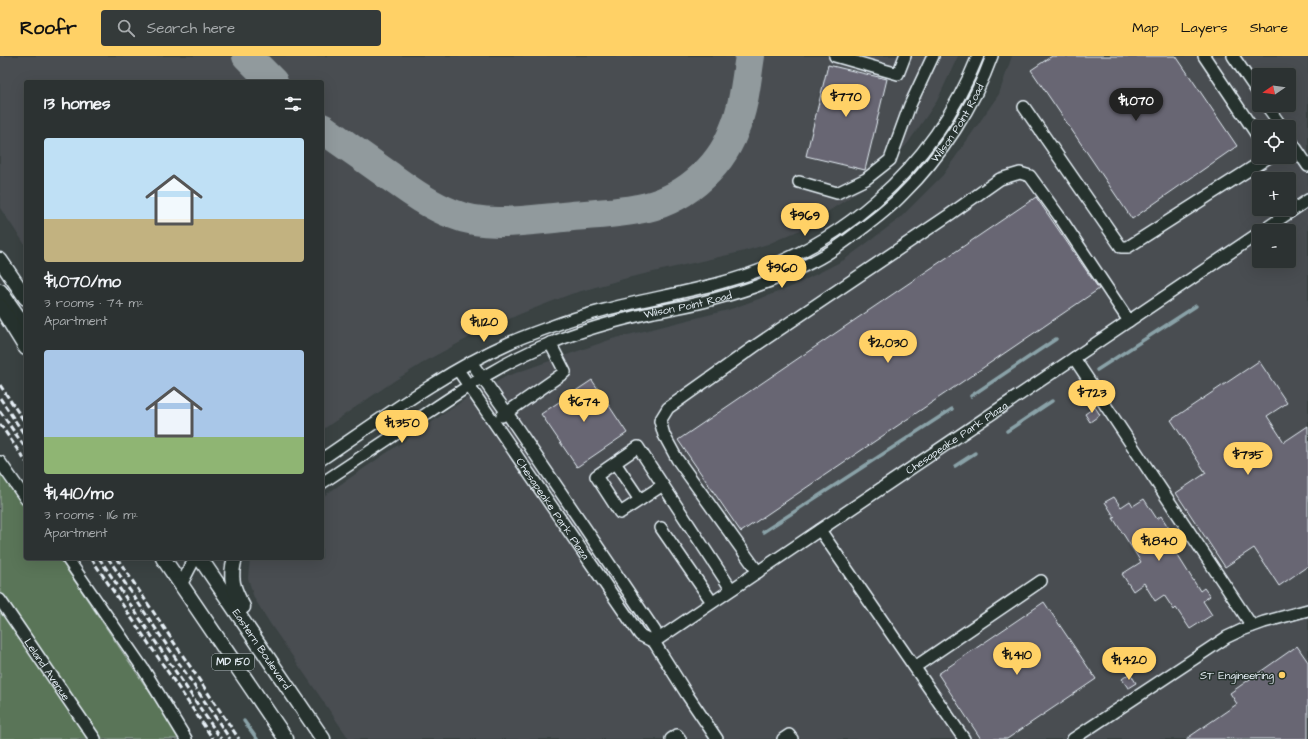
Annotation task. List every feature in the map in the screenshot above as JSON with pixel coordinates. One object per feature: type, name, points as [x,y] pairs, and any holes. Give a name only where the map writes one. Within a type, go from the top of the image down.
[{"type":"main road","points":[[0,260],[24,295]]},
{"type":"main road","points":[[0,291],[24,325]]},
{"type":"main road","points":[[0,306],[24,345]]},
{"type":"main road","name":"MD 150","points":[[164,560],[286,739]]},
{"type":"main road","name":"Eastern Boulevard","points":[[201,560],[323,739]]},
{"type":"main road","points":[[235,560],[231,576],[234,592],[271,662]]},
{"type":"street","points":[[836,56],[898,74],[905,56]]},
{"type":"street","points":[[799,182],[838,193],[866,179],[890,160],[910,105],[933,56]]},
{"type":"street","name":"Wilson Point Road","points":[[324,458],[458,370],[508,343],[553,326],[604,310],[721,282],[744,275],[780,262],[810,248],[864,212],[911,166],[942,126],[961,94],[978,56]]},
{"type":"street","name":"Wilson Point Road","points":[[324,482],[468,385],[516,359],[550,343],[614,322],[712,300],[758,286],[789,274],[816,260],[878,217],[903,195],[928,166],[956,128],[974,98],[992,56]]},
{"type":"street","points":[[1204,56],[1252,128]]},
{"type":"street","points":[[1233,56],[1252,84]]},
{"type":"street","points":[[1024,107],[1121,248],[1128,247],[1258,164]]},
{"type":"street","points":[[1296,149],[1308,166]]},
{"type":"street","points":[[758,572],[677,459],[664,435],[660,422],[668,408],[758,344],[949,216],[1000,179],[1020,172],[1030,176],[1060,216],[1129,321]]},
{"type":"street","points":[[1272,224],[1308,200]]},
{"type":"street","name":"Chesapeake Park Plaza","points":[[654,642],[1252,238]]},
{"type":"street","points":[[494,422],[565,372],[550,343]]},
{"type":"street","points":[[1074,358],[1252,626]]},
{"type":"street","name":"Chesapeake Park Plaza","points":[[471,362],[654,631],[654,642]]},
{"type":"street","name":"Chesapeake Park Plaza","points":[[458,370],[640,635],[654,642]]},
{"type":"street","points":[[663,485],[620,513],[596,476],[638,448],[663,485],[732,589]]},
{"type":"street","points":[[0,462],[24,496]]},
{"type":"street","points":[[615,463],[640,500]]},
{"type":"street","points":[[660,528],[712,602]]},
{"type":"street","points":[[820,530],[964,739]]},
{"type":"street","points":[[68,560],[144,670],[186,739]]},
{"type":"street","points":[[181,585],[194,560]]},
{"type":"street","points":[[915,667],[1041,581]]},
{"type":"street","name":"Leland Avenue","points":[[0,600],[95,739]]},
{"type":"street","points":[[1073,739],[1227,637],[1264,622],[1308,610]]},
{"type":"street","points":[[654,642],[717,739]]},
{"type":"street","points":[[671,739],[677,735],[680,739]]},
{"type":"street","points":[[783,739],[789,735],[792,739]]},
{"type":"shaded area","points":[[0,56],[958,56],[937,101],[908,143],[867,186],[800,230],[768,244],[741,252],[627,278],[571,294],[520,314],[472,336],[431,358],[324,429],[324,80],[24,80],[24,243],[0,208]]},
{"type":"shaded area","points":[[1012,56],[1308,56],[1308,739],[349,739],[254,598],[248,578],[250,560],[324,560],[324,496],[464,400],[507,376],[612,339],[728,310],[789,288],[844,260],[899,219],[943,175],[999,94]]},
{"type":"green space","points":[[0,471],[24,506],[24,560],[60,560],[181,739],[0,739]]},
{"type":"building","points":[[1052,56],[1176,56],[1237,146],[1132,219],[1031,70]]},
{"type":"building","points":[[828,65],[887,79],[865,170],[806,156]]},
{"type":"building","points":[[1036,197],[1099,289],[741,532],[678,440]]},
{"type":"building","points":[[1259,361],[1287,403],[1267,416],[1284,442],[1308,426],[1308,566],[1279,586],[1254,548],[1225,567],[1176,493],[1206,473],[1171,420]]},
{"type":"building","points":[[592,380],[627,433],[577,467],[541,414]]},
{"type":"building","points":[[1095,407],[1100,415],[1090,422],[1085,414]]},
{"type":"building","points":[[1114,497],[1121,507],[1130,501],[1133,506],[1144,499],[1157,519],[1161,516],[1174,536],[1168,540],[1200,591],[1204,588],[1210,596],[1203,601],[1212,615],[1190,629],[1176,608],[1174,610],[1164,595],[1155,601],[1144,583],[1133,591],[1122,574],[1141,562],[1113,518],[1115,518],[1105,502]]},
{"type":"building","points":[[1044,602],[1096,679],[1007,739],[981,739],[938,674]]},
{"type":"building","name":"ST Engineering","points":[[1297,646],[1308,662],[1308,739],[1186,739],[1237,704],[1230,693]]},
{"type":"building","points":[[1130,673],[1136,683],[1128,688],[1122,679]]},
{"type":"waterway","points":[[1097,370],[1196,306]]},
{"type":"waterway","points":[[971,396],[1056,339]]},
{"type":"waterway","points":[[1007,431],[1052,401]]},
{"type":"waterway","points":[[763,532],[952,409]]},
{"type":"waterway","points":[[955,466],[975,453]]},
{"type":"waterway","points":[[244,721],[257,739]]},
{"type":"taxiway","points":[[247,56],[271,80]]},
{"type":"taxiway","points":[[324,129],[419,197],[444,210],[466,218],[479,221],[508,222],[629,211],[654,205],[683,191],[696,182],[719,158],[734,130],[740,112],[750,56]]},
{"type":"railway","points":[[0,385],[24,421]]},
{"type":"railway","points":[[0,398],[24,434]]},
{"type":"railway","points":[[0,411],[24,446]]},
{"type":"railway","points":[[0,424],[24,459]]},
{"type":"railway","points":[[92,560],[213,739]]},
{"type":"railway","points":[[100,560],[221,739]]},
{"type":"railway","points":[[109,560],[230,739]]},
{"type":"railway","points":[[118,560],[239,739]]},
{"type":"place","name":"ST Engineering","points":[[1282,675]]}]
